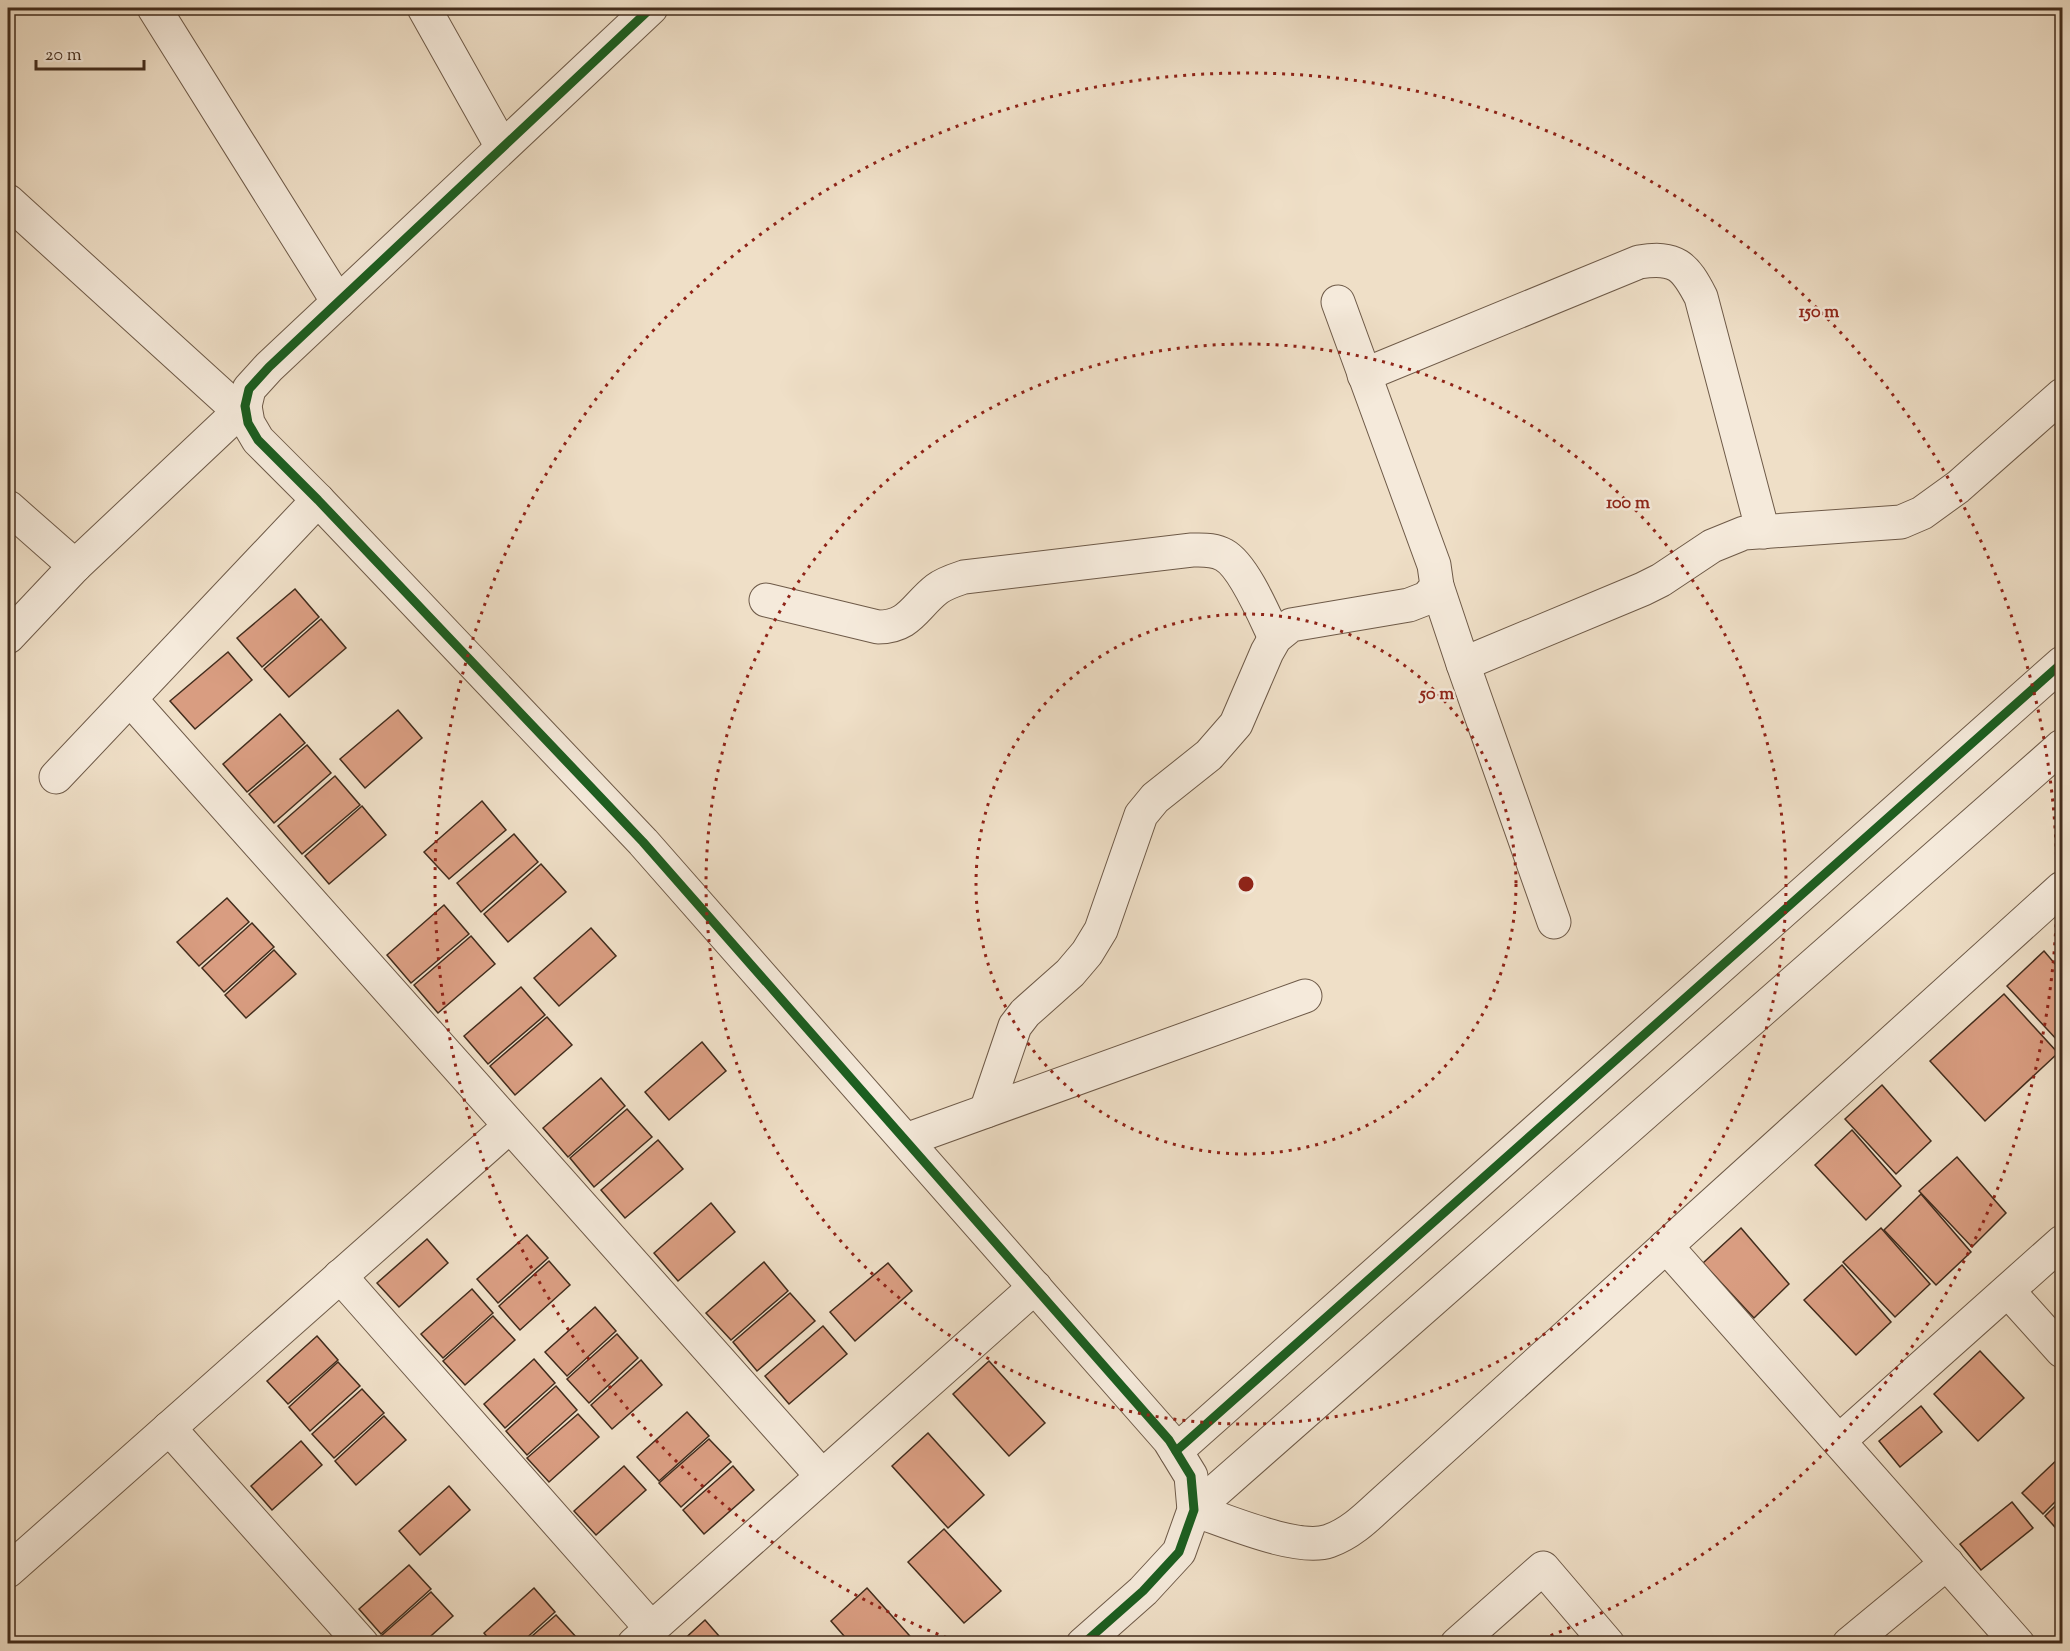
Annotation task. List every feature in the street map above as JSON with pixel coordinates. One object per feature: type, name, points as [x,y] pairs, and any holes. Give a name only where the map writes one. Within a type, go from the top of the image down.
[{"type":"street","points":[[154,8],[338,302]]},
{"type":"street","points":[[424,8],[502,147]]},
{"type":"street","points":[[8,637],[75,567],[242,409],[249,389],[269,367],[651,8]]},
{"type":"street","points":[[8,201],[242,409],[258,440],[318,500],[643,842],[1169,1440],[1191,1476],[1194,1510],[1179,1552],[1143,1591],[1083,1644]]},
{"type":"street","points":[[1364,375],[1639,262],[1658,259],[1670,262],[1682,268],[1701,297],[1763,532]]},
{"type":"street","points":[[1338,302],[1434,565],[1437,586],[1463,664],[1554,922]]},
{"type":"street","points":[[1463,664],[1643,589],[1713,546],[1744,532],[1902,522],[1922,513],[1958,487],[2062,395]]},
{"type":"street","points":[[56,777],[318,500]]},
{"type":"street","points":[[8,507],[75,567]]},
{"type":"street","points":[[766,600],[878,627],[891,627],[904,622],[938,588],[964,577],[1192,550],[1212,550],[1226,556],[1239,570],[1250,586],[1275,638]]},
{"type":"street","points":[[986,1111],[1015,1026],[1025,1013],[1070,973],[1087,953],[1101,930],[1141,815],[1155,798],[1209,755],[1236,724],[1275,638],[1291,626],[1409,605],[1427,598],[1437,586]]},
{"type":"street","points":[[1176,1451],[2062,663]]},
{"type":"street","points":[[130,699],[822,1476]]},
{"type":"street","points":[[1194,1510],[2062,746]]},
{"type":"street","points":[[1194,1510],[1281,1539],[1307,1543],[1327,1542],[1345,1535],[1360,1524],[2062,888]]},
{"type":"street","points":[[906,1140],[1305,996]]},
{"type":"street","points":[[8,1571],[510,1126]]},
{"type":"street","points":[[1839,1441],[2062,1242]]},
{"type":"street","points":[[1666,1246],[2018,1644]]},
{"type":"street","points":[[340,1276],[643,1636],[1035,1287]]},
{"type":"street","points":[[2008,1291],[2062,1351]]},
{"type":"street","points":[[169,1428],[362,1644]]},
{"type":"street","points":[[1849,1644],[1947,1563]]},
{"type":"street","points":[[1457,1644],[1543,1568],[1608,1644]]},
{"type":"building","points":[[295,589],[319,617],[262,667],[237,638]]},
{"type":"building","points":[[321,619],[346,648],[289,697],[264,669]]},
{"type":"building","points":[[228,652],[252,680],[195,729],[170,701]]},
{"type":"building","points":[[398,710],[422,738],[365,788],[340,759]]},
{"type":"building","points":[[280,714],[305,743],[247,792],[223,764]]},
{"type":"building","points":[[307,745],[331,773],[274,823],[249,794]]},
{"type":"building","points":[[335,776],[360,805],[302,854],[278,826]]},
{"type":"building","points":[[482,801],[506,830],[449,879],[424,852]]},
{"type":"building","points":[[362,806],[386,835],[329,884],[305,856]]},
{"type":"building","points":[[514,834],[538,862],[481,912],[457,883]]},
{"type":"building","points":[[541,864],[566,892],[508,942],[484,914]]},
{"type":"building","points":[[227,898],[249,922],[199,966],[177,942]]},
{"type":"building","points":[[444,905],[469,934],[411,983],[387,955]]},
{"type":"building","points":[[252,923],[274,947],[224,992],[202,968]]},
{"type":"building","points":[[591,928],[616,956],[559,1006],[534,978]]},
{"type":"building","points":[[471,936],[495,964],[438,1013],[414,985]]},
{"type":"building","points":[[274,950],[296,974],[246,1018],[225,995]]},
{"type":"building","points":[[2044,951],[2062,972],[2062,1037],[2058,1041],[2007,986]]},
{"type":"building","points":[[521,987],[545,1015],[488,1064],[464,1036]]},
{"type":"building","points":[[2004,994],[2058,1053],[1985,1121],[1930,1061]]},
{"type":"building","points":[[547,1017],[572,1045],[515,1095],[490,1066]]},
{"type":"building","points":[[702,1042],[726,1071],[669,1120],[645,1092]]},
{"type":"building","points":[[601,1078],[625,1106],[568,1157],[543,1128]]},
{"type":"building","points":[[1882,1085],[1931,1141],[1896,1174],[1845,1119]]},
{"type":"building","points":[[627,1109],[652,1137],[594,1187],[570,1158]]},
{"type":"building","points":[[1852,1130],[1901,1186],[1866,1220],[1815,1165]]},
{"type":"building","points":[[658,1140],[683,1169],[625,1218],[601,1190]]},
{"type":"building","points":[[1957,1157],[2006,1213],[1972,1247],[1919,1191]]},
{"type":"building","points":[[1921,1194],[1971,1252],[1936,1285],[1884,1230]]},
{"type":"building","points":[[711,1203],[735,1232],[678,1281],[654,1253]]},
{"type":"building","points":[[1741,1228],[1789,1284],[1754,1318],[1703,1263]]},
{"type":"building","points":[[1881,1228],[1930,1284],[1895,1317],[1843,1262]]},
{"type":"building","points":[[527,1235],[548,1258],[498,1303],[477,1279]]},
{"type":"building","points":[[427,1239],[448,1263],[399,1307],[377,1283]]},
{"type":"building","points":[[549,1261],[570,1285],[520,1330],[499,1306]]},
{"type":"building","points":[[764,1262],[788,1291],[731,1340],[706,1313]]},
{"type":"building","points":[[888,1263],[912,1291],[855,1341],[830,1312]]},
{"type":"building","points":[[1842,1265],[1891,1322],[1856,1355],[1804,1300]]},
{"type":"building","points":[[472,1289],[493,1313],[443,1358],[421,1334]]},
{"type":"building","points":[[790,1293],[815,1321],[757,1371],[733,1342]]},
{"type":"building","points":[[595,1307],[616,1331],[567,1376],[545,1352]]},
{"type":"building","points":[[493,1316],[515,1340],[465,1385],[443,1361]]},
{"type":"building","points":[[823,1326],[847,1354],[789,1404],[765,1376]]},
{"type":"building","points":[[617,1334],[638,1358],[589,1403],[567,1379]]},
{"type":"building","points":[[317,1336],[338,1360],[288,1404],[267,1381]]},
{"type":"building","points":[[1980,1351],[2024,1398],[1978,1441],[1934,1394]]},
{"type":"building","points":[[534,1359],[555,1383],[505,1428],[484,1404]]},
{"type":"building","points":[[641,1360],[662,1385],[612,1429],[591,1405]]},
{"type":"building","points":[[989,1361],[1045,1423],[1009,1456],[953,1394]]},
{"type":"building","points":[[338,1362],[360,1386],[310,1431],[289,1407]]},
{"type":"building","points":[[556,1386],[577,1410],[527,1455],[506,1431]]},
{"type":"building","points":[[362,1389],[384,1413],[334,1458],[312,1434]]},
{"type":"building","points":[[1921,1406],[1942,1432],[1900,1467],[1879,1441]]},
{"type":"building","points":[[687,1412],[709,1436],[659,1481],[637,1457]]},
{"type":"building","points":[[578,1414],[599,1437],[549,1482],[527,1458]]},
{"type":"building","points":[[384,1416],[406,1440],[356,1485],[335,1461]]},
{"type":"building","points":[[928,1433],[984,1495],[948,1528],[892,1466]]},
{"type":"building","points":[[709,1439],[731,1462],[681,1507],[659,1483]]},
{"type":"building","points":[[301,1441],[322,1465],[272,1510],[251,1486]]},
{"type":"building","points":[[2062,1455],[2062,1495],[2043,1514],[2022,1493]]},
{"type":"building","points":[[624,1466],[646,1490],[596,1535],[574,1511]]},
{"type":"building","points":[[733,1466],[754,1490],[704,1534],[683,1510]]},
{"type":"building","points":[[449,1486],[470,1510],[420,1555],[399,1531]]},
{"type":"building","points":[[2062,1499],[2062,1535],[2045,1516]]},
{"type":"building","points":[[2012,1502],[2033,1528],[1981,1570],[1960,1544]]},
{"type":"building","points":[[944,1529],[1001,1591],[964,1623],[908,1562]]},
{"type":"building","points":[[409,1565],[431,1589],[381,1634],[359,1609]]},
{"type":"building","points":[[534,1588],[555,1612],[520,1644],[493,1644],[484,1633]]},
{"type":"building","points":[[867,1588],[917,1644],[851,1644],[831,1621]]},
{"type":"building","points":[[431,1592],[453,1616],[422,1644],[388,1644],[381,1636]]},
{"type":"building","points":[[556,1615],[577,1638],[571,1644],[523,1644]]},
{"type":"building","points":[[705,1620],[726,1644],[679,1644]]},
{"type":"cycle path","points":[[651,8],[269,367],[249,389],[245,406],[248,423],[258,440],[318,500],[643,842],[1169,1440],[1191,1476],[1194,1510],[1179,1552],[1143,1591],[1083,1644]]},
{"type":"cycle path","points":[[1176,1451],[2062,663]]}]
